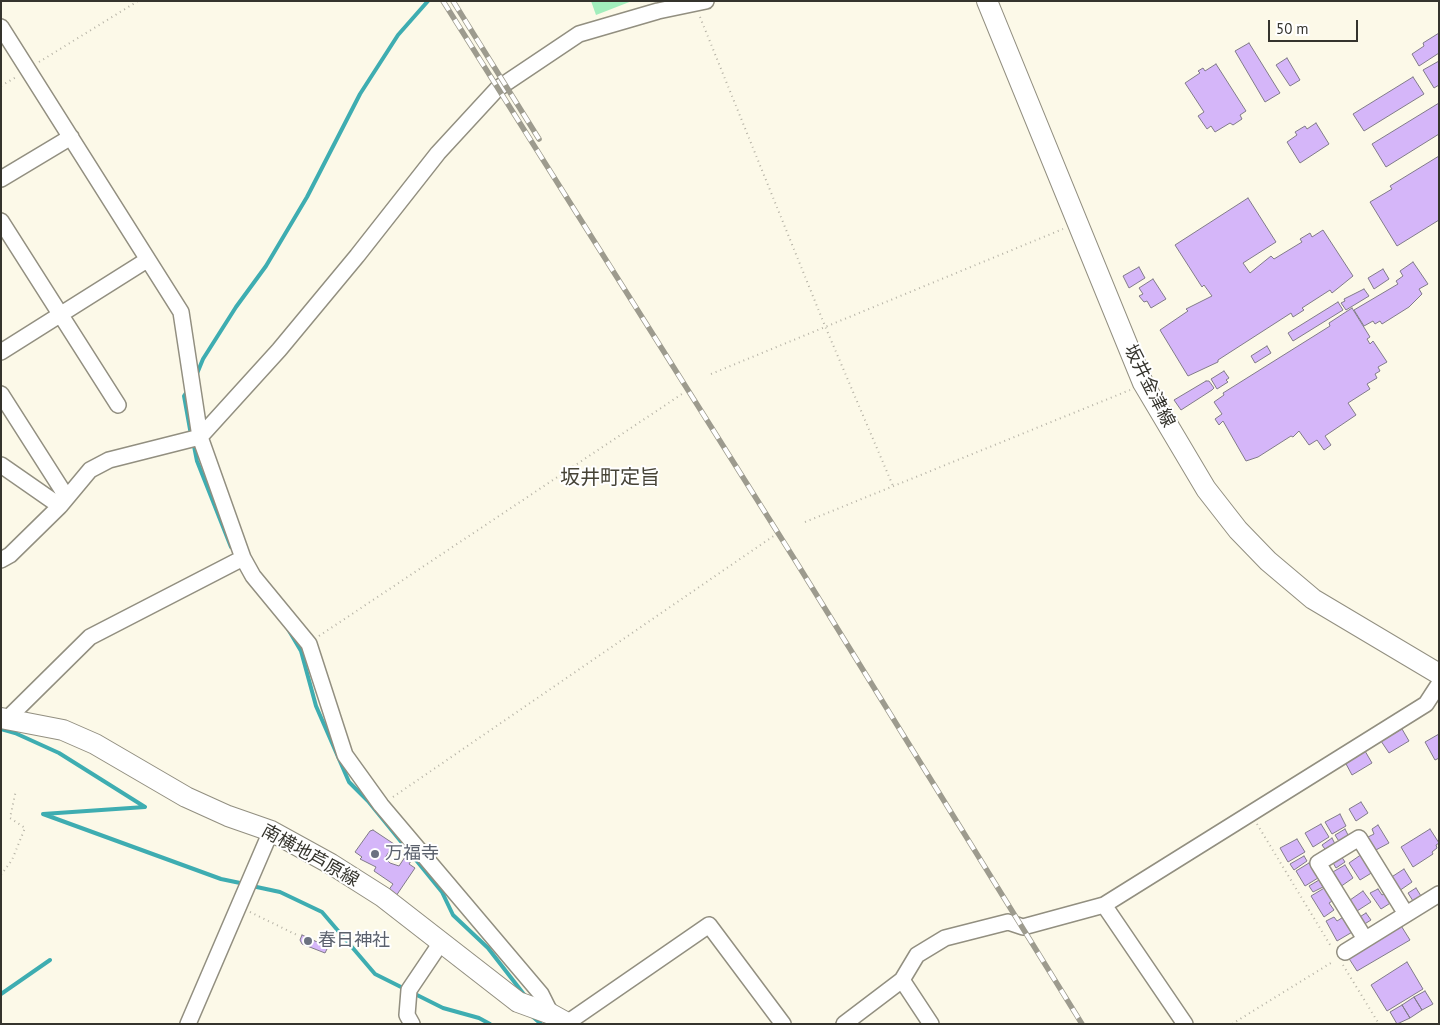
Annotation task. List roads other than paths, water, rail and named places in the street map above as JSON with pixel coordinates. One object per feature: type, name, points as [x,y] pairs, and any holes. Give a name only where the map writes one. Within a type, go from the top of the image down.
[{"type":"main road","name":"坂井金津線","points":[[987,1],[1077,224],[1144,383],[1206,489],[1238,530],[1268,561],[1313,600],[1439,674]]},
{"type":"main road","name":"南横地芦原線","points":[[4,718],[63,730],[95,744],[186,797],[228,816],[271,831],[331,864],[383,897],[440,944],[549,1015]]},
{"type":"street","points":[[1,560],[10,555],[63,501],[90,470],[109,460],[200,437],[225,412],[279,350],[357,256],[438,153],[497,89],[579,34],[658,11],[700,3]]},
{"type":"street","points":[[1,27],[72,136],[180,312],[200,437],[243,558],[253,576],[309,644],[345,755],[381,806],[541,994],[549,1015],[709,925],[783,1024]]},
{"type":"street","points":[[1,179],[72,136]]},
{"type":"street","points":[[1,220],[118,405]]},
{"type":"street","points":[[1,352],[147,260]]},
{"type":"street","points":[[1,394],[63,501]]},
{"type":"street","points":[[1,465],[63,501]]},
{"type":"street","points":[[4,718],[90,637],[243,558]]},
{"type":"street","points":[[844,1024],[902,980],[918,955],[945,938],[1008,922],[1023,928],[1104,905],[1426,704],[1439,684]]},
{"type":"street","points":[[188,1024],[271,831]]},
{"type":"street","points":[[1366,939],[1318,863],[1359,838],[1406,914]]},
{"type":"street","points":[[1339,951],[1366,939],[1439,894]]},
{"type":"street","points":[[1104,905],[1185,1024]]},
{"type":"street","points":[[412,1024],[407,1015],[409,990],[440,944]]},
{"type":"street","points":[[902,980],[931,1024]]},
{"type":"waterway","points":[[196,376],[203,359],[236,307],[266,266],[307,197],[360,94],[398,35],[428,1]]},
{"type":"waterway","points":[[188,390],[184,396],[191,435]]},
{"type":"waterway","points":[[193,441],[197,461],[231,547]]},
{"type":"waterway","points":[[288,629],[301,651],[316,706],[349,782],[368,801],[442,892],[453,915],[488,948],[526,997]]},
{"type":"waterway","points":[[1,729],[15,733],[59,753],[145,807],[43,814],[221,879],[245,884]]},
{"type":"waterway","points":[[252,886],[280,892],[322,912],[375,974],[405,989]]},
{"type":"waterway","points":[[1,994],[50,960]]},
{"type":"waterway","points":[[413,993],[443,1008],[479,1018],[490,1024]]},
{"type":"waterway","points":[[532,1016],[541,1024]]},
{"type":"railway","points":[[443,1],[795,560],[1082,1024]]},
{"type":"railway","points":[[453,1],[539,139]]},
{"type":"place","name":"万福寺","points":[[375,854]]},
{"type":"place","name":"春日神社","points":[[308,941]]},
{"type":"district","name":"坂井町定旨","points":[[610,478]]}]
